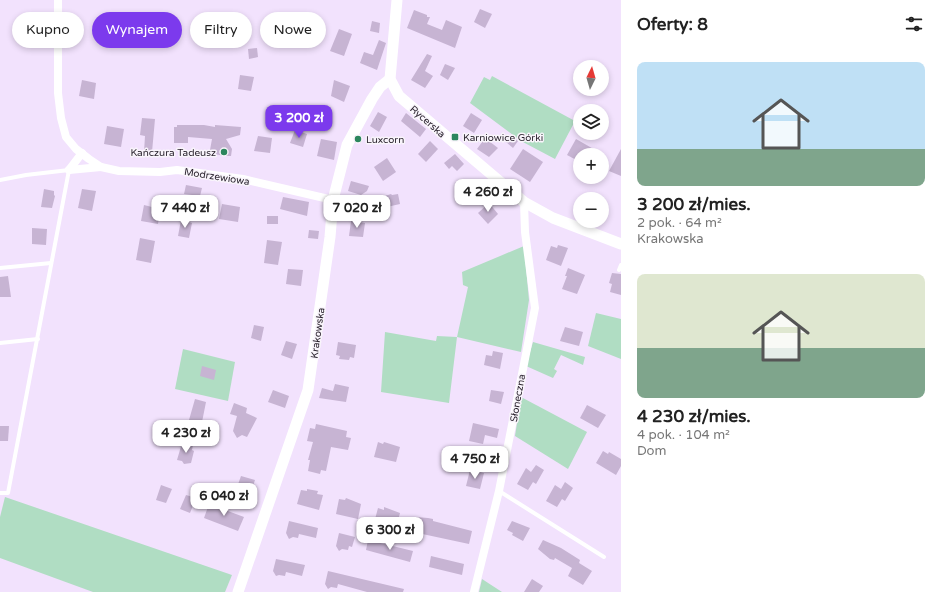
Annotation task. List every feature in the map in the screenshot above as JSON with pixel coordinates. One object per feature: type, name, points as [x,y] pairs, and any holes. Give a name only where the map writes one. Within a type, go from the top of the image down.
[{"type":"street","name":"Modrzewiowa","points":[[58,0],[58,93],[60,118],[66,137],[82,153],[100,167]]},
{"type":"street","points":[[390,79],[397,0]]},
{"type":"street","name":"Krakowska","points":[[238,592],[308,390],[330,237],[332,200],[347,145],[372,99],[380,88],[390,79]]},
{"type":"street","name":"Rycerska","points":[[390,79],[399,96],[524,202],[553,218],[621,244]]},
{"type":"street","points":[[69,170],[82,153]]},
{"type":"street","name":"Modrzewiowa","points":[[69,170],[100,167],[119,171],[160,172],[177,170],[243,179],[332,200]]},
{"type":"street","name":"Słoneczna","points":[[474,592],[498,491],[535,308],[524,232],[524,202]]},
{"type":"lane","points":[[0,180],[26,175],[69,170],[8,494],[0,493]]},
{"type":"lane","points":[[0,268],[51,263]]},
{"type":"lane","points":[[0,343],[38,339]]},
{"type":"lane","points":[[498,491],[604,557]]},
{"type":"green space","points":[[492,76],[573,120],[573,125],[555,159],[521,141],[470,103],[484,77],[490,80]]},
{"type":"green space","points":[[524,246],[529,300],[521,352],[457,337],[468,287],[463,285],[462,272]]},
{"type":"green space","points":[[596,313],[621,319],[621,359],[588,346]]},
{"type":"green space","points":[[385,332],[436,341],[437,336],[457,337],[449,403],[381,392]]},
{"type":"green space","points":[[533,342],[585,357],[583,365],[561,355],[554,369],[557,371],[553,378],[526,366]]},
{"type":"green space","points":[[183,349],[235,362],[228,401],[175,389]]},
{"type":"green space","points":[[521,397],[587,432],[568,469],[515,436]]},
{"type":"green space","points":[[5,497],[232,575],[225,592],[93,592],[0,558],[0,517]]},
{"type":"green space","points":[[482,579],[502,592],[479,592]]},
{"type":"building","points":[[480,9],[492,14],[485,28],[474,22]]},
{"type":"building","points":[[414,10],[427,15],[427,17],[430,17],[427,24],[442,30],[446,20],[462,27],[455,48],[407,28]]},
{"type":"building","points":[[372,21],[380,23],[379,33],[370,31]]},
{"type":"building","points":[[339,29],[352,34],[344,56],[330,51]]},
{"type":"building","points":[[379,40],[386,43],[377,70],[360,63],[364,52],[373,55]]},
{"type":"building","points":[[257,48],[258,57],[249,59],[248,49]]},
{"type":"building","points":[[427,54],[432,56],[425,71],[433,76],[425,88],[411,80]]},
{"type":"building","points":[[445,64],[455,68],[448,80],[440,75]]},
{"type":"building","points":[[240,75],[254,77],[251,91],[238,89]]},
{"type":"building","points":[[82,80],[96,83],[94,99],[79,96]]},
{"type":"building","points":[[334,80],[350,86],[344,102],[331,96]]},
{"type":"building","points":[[378,112],[387,117],[379,132],[370,126]]},
{"type":"building","points":[[406,113],[426,129],[420,137],[401,121]]},
{"type":"building","points":[[471,113],[482,120],[474,133],[463,126]]},
{"type":"building","points":[[142,118],[155,119],[152,152],[144,152],[145,136],[140,135]]},
{"type":"building","points":[[177,125],[241,127],[240,135],[226,139],[232,149],[231,156],[225,156],[214,154],[214,151],[210,150],[212,139],[188,137],[188,143],[174,143],[174,127],[177,127]]},
{"type":"building","points":[[107,126],[124,129],[121,147],[104,144]]},
{"type":"building","points":[[295,130],[307,134],[303,147],[290,143]]},
{"type":"building","points":[[510,135],[518,141],[513,148],[505,141]]},
{"type":"building","points":[[258,136],[272,138],[270,153],[254,151]]},
{"type":"building","points":[[485,138],[498,148],[489,157],[477,149]]},
{"type":"building","points":[[321,139],[337,142],[334,160],[317,156]]},
{"type":"building","points":[[575,140],[592,148],[573,148],[573,158],[567,155]]},
{"type":"building","points":[[430,141],[438,149],[426,162],[418,154]]},
{"type":"building","points":[[523,149],[543,162],[530,182],[510,169]]},
{"type":"building","points":[[621,149],[621,176],[609,171]]},
{"type":"building","points":[[455,154],[464,164],[457,171],[452,166],[449,169],[444,163]]},
{"type":"building","points":[[387,158],[396,172],[383,181],[374,167]]},
{"type":"building","points":[[351,181],[369,186],[367,191],[361,195],[348,191]]},
{"type":"building","points":[[186,185],[202,188],[200,196],[184,194]]},
{"type":"building","points":[[44,189],[54,191],[55,196],[52,208],[41,207]]},
{"type":"building","points":[[82,189],[96,191],[92,211],[78,208]]},
{"type":"building","points":[[391,194],[398,194],[400,204],[378,209],[375,199]]},
{"type":"building","points":[[283,197],[309,202],[307,216],[280,209]]},
{"type":"building","points":[[489,203],[498,214],[488,224],[478,213]]},
{"type":"building","points":[[222,204],[240,207],[238,222],[219,219]]},
{"type":"building","points":[[144,205],[160,209],[158,224],[141,221]]},
{"type":"building","points":[[267,216],[278,216],[278,224],[267,224]]},
{"type":"building","points":[[181,220],[192,223],[189,238],[178,236]]},
{"type":"building","points":[[351,221],[365,223],[363,237],[349,236]]},
{"type":"building","points":[[32,228],[47,229],[46,245],[32,244]]},
{"type":"building","points":[[309,230],[319,231],[318,239],[308,238]]},
{"type":"building","points":[[140,238],[155,241],[151,263],[136,260]]},
{"type":"building","points":[[267,240],[282,242],[278,265],[264,263]]},
{"type":"building","points":[[558,245],[568,248],[561,266],[546,260],[551,246],[557,248]]},
{"type":"building","points":[[568,268],[585,275],[577,294],[562,289],[567,276],[565,276]]},
{"type":"building","points":[[288,269],[303,270],[301,286],[286,284]]},
{"type":"building","points":[[612,273],[621,274],[621,295],[610,292],[612,284],[609,283]]},
{"type":"building","points":[[8,276],[11,297],[0,297],[0,277]]},
{"type":"building","points":[[254,325],[264,327],[261,341],[251,338]]},
{"type":"building","points":[[565,327],[583,332],[579,346],[560,341]]},
{"type":"building","points":[[286,341],[297,344],[292,359],[281,355]]},
{"type":"building","points":[[338,342],[356,345],[354,358],[350,357],[349,360],[339,359],[340,356],[336,355]]},
{"type":"building","points":[[493,351],[503,353],[500,369],[484,365],[486,355],[492,356]]},
{"type":"building","points":[[202,366],[216,370],[214,380],[200,376]]},
{"type":"building","points":[[335,384],[349,387],[346,402],[319,398],[322,388],[333,391]]},
{"type":"building","points":[[273,390],[289,396],[285,408],[268,402]]},
{"type":"building","points":[[491,390],[504,392],[501,404],[489,401]]},
{"type":"building","points":[[195,399],[206,402],[202,422],[198,421],[195,423],[189,420]]},
{"type":"building","points":[[234,403],[247,408],[246,413],[257,418],[247,437],[242,435],[237,438],[233,431],[237,416],[230,414]]},
{"type":"building","points":[[587,405],[606,415],[598,428],[580,418]]},
{"type":"building","points":[[473,423],[499,429],[497,438],[485,435],[483,444],[469,441]]},
{"type":"building","points":[[316,424],[347,431],[346,437],[351,438],[348,450],[331,447],[326,471],[321,470],[320,474],[308,471],[310,460],[308,460],[313,442],[307,441],[310,428],[315,429]]},
{"type":"building","points":[[0,426],[9,426],[8,441],[0,441]]},
{"type":"building","points":[[378,442],[383,444],[384,442],[400,447],[396,462],[374,457]]},
{"type":"building","points":[[182,443],[193,445],[192,450],[194,451],[191,463],[184,464],[182,461],[177,460]]},
{"type":"building","points":[[603,451],[608,454],[609,452],[621,459],[621,466],[616,475],[596,463]]},
{"type":"building","points":[[536,465],[544,470],[536,484],[533,482],[528,490],[517,484],[526,468],[531,472]]},
{"type":"building","points":[[470,470],[484,473],[480,489],[466,486]]},
{"type":"building","points":[[241,476],[255,480],[250,494],[236,490]]},
{"type":"building","points":[[565,482],[573,488],[565,501],[562,499],[557,507],[546,501],[555,485],[561,489]]},
{"type":"building","points":[[161,485],[172,489],[166,503],[156,500]]},
{"type":"building","points":[[307,489],[318,491],[317,494],[323,495],[319,510],[297,504],[301,490],[307,491]]},
{"type":"building","points":[[186,495],[196,498],[190,513],[180,509]]},
{"type":"building","points":[[346,498],[361,504],[358,519],[336,514],[339,499],[345,500]]},
{"type":"building","points":[[209,504],[244,517],[238,531],[204,518]]},
{"type":"building","points":[[384,507],[400,513],[396,528],[374,523],[378,508],[384,510]]},
{"type":"building","points":[[416,517],[433,519],[433,521],[472,531],[469,544],[413,532]]},
{"type":"building","points":[[289,521],[318,528],[316,538],[299,534],[298,538],[293,537],[289,539],[286,533]]},
{"type":"building","points":[[512,521],[530,528],[523,541],[512,535],[513,533],[507,530]]},
{"type":"building","points":[[339,533],[355,537],[352,547],[349,546],[348,550],[342,549],[339,551],[336,546]]},
{"type":"building","points":[[368,540],[413,551],[410,562],[366,550]]},
{"type":"building","points":[[543,540],[561,548],[580,560],[579,563],[592,571],[583,585],[568,576],[572,568],[555,558],[554,560],[550,559],[538,549]]},
{"type":"building","points":[[431,556],[464,564],[462,575],[429,567]]},
{"type":"building","points":[[276,559],[305,565],[302,576],[286,572],[285,576],[276,576],[273,571]]},
{"type":"building","points":[[328,571],[404,589],[403,592],[367,592],[338,584],[337,588],[331,587],[328,589],[325,584]]},
{"type":"building","points":[[532,579],[543,586],[539,592],[524,592]]},
{"type":"place","name":"Karniowice Górki","points":[[455,137]]},
{"type":"place","name":"Luxcorn","points":[[358,139]]},
{"type":"place","name":"Kańczura Tadeusz","points":[[224,152]]}]
